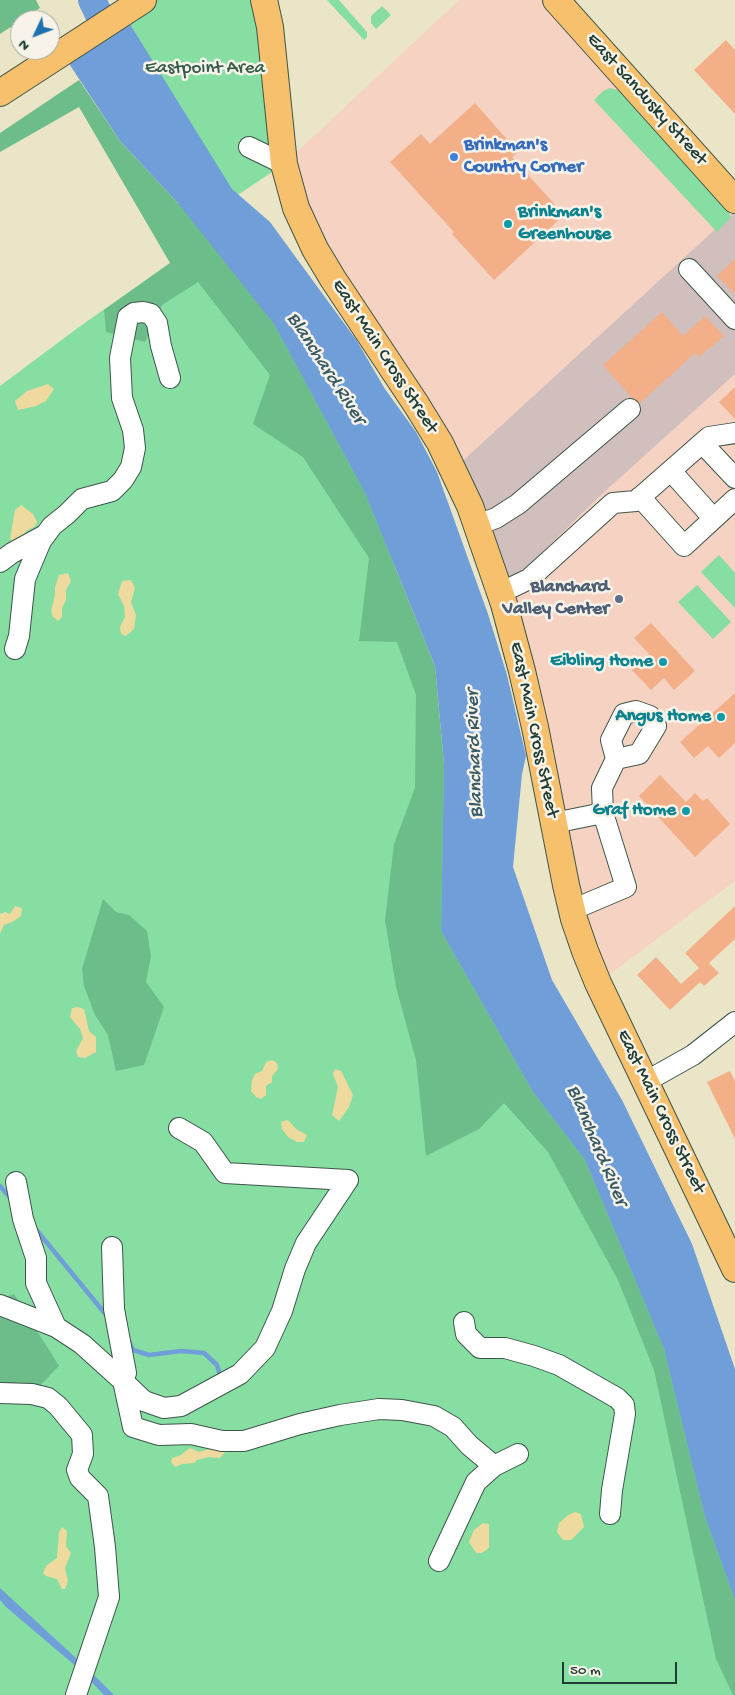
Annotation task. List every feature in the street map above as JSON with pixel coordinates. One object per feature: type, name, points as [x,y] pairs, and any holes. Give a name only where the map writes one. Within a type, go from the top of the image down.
[{"type":"main road","points":[[0,93],[143,0]]},
{"type":"main road","name":"East Main Cross Street","points":[[264,0],[273,53],[284,164],[296,208],[312,243],[333,279],[416,404],[456,474],[477,525],[500,593],[522,671],[572,910],[585,951],[598,983],[735,1269]]},
{"type":"main road","name":"East Sandusky Street","points":[[556,0],[735,200]]},
{"type":"street","points":[[249,147],[284,164]]},
{"type":"street","points":[[689,269],[735,319]]},
{"type":"street","points":[[14,649],[19,636],[24,579],[31,561],[45,536],[52,526],[82,499],[112,491],[124,480],[131,467],[135,448],[133,430],[122,398],[120,358],[128,317],[134,313],[143,312],[151,314],[158,323],[162,353],[170,378]]},
{"type":"street","points":[[477,525],[496,518],[518,504],[630,409]]},
{"type":"street","points":[[500,593],[529,578],[613,504],[636,501],[709,437],[735,433]]},
{"type":"street","points":[[702,443],[735,478]]},
{"type":"street","points":[[670,471],[713,518]]},
{"type":"street","points":[[640,497],[684,546],[735,499]]},
{"type":"street","points":[[0,562],[12,553],[45,536]]},
{"type":"street","points":[[572,910],[626,887],[603,813],[602,788],[616,759]]},
{"type":"street","points":[[554,824],[603,813]]},
{"type":"street","points":[[645,1082],[693,1055],[735,1022]]},
{"type":"street","points":[[0,1305],[56,1328],[82,1344],[144,1401],[164,1408],[181,1406],[240,1374],[265,1348],[282,1311],[295,1269],[306,1243],[348,1180],[225,1173],[203,1142],[179,1128]]},
{"type":"street","points":[[18,1190],[24,1219],[36,1258],[36,1283],[56,1328]]},
{"type":"street","points":[[112,1247],[114,1309],[126,1373],[123,1381],[133,1426],[159,1434],[191,1434],[222,1441],[244,1441],[300,1424],[340,1415],[379,1409],[402,1410],[434,1416],[453,1427],[494,1466]]},
{"type":"street","points":[[464,1322],[466,1334],[480,1348],[506,1348],[534,1356],[559,1366],[617,1398],[624,1405],[625,1414],[612,1490],[610,1514]]},
{"type":"street","points":[[0,1393],[32,1394],[48,1398],[58,1406],[82,1435],[84,1443],[83,1454],[77,1470],[80,1478],[98,1496],[105,1547],[108,1597],[99,1630],[77,1690]]},
{"type":"street","points":[[439,1561],[476,1482],[494,1466],[518,1454]]},
{"type":"shaded area","points":[[459,0],[556,0],[735,200],[735,881],[598,983],[486,549],[333,279],[284,164]]},
{"type":"shaded area","points":[[735,211],[735,374],[604,492],[500,593],[454,469]]},
{"type":"green space","points":[[0,0],[36,0],[40,8],[37,10],[10,10],[10,28],[0,34]]},
{"type":"green space","name":"Eastpoint Area","points":[[156,0],[264,0],[284,164],[217,209],[123,13]]},
{"type":"green space","points":[[327,0],[339,0],[367,32],[367,37],[364,40]]},
{"type":"green space","points":[[382,6],[391,15],[376,29],[371,23],[371,16]]},
{"type":"green space","points":[[79,80],[120,141],[191,217],[273,322],[365,493],[435,666],[444,764],[441,931],[533,1092],[585,1160],[664,1349],[705,1517],[735,1600],[735,1695],[733,1695],[716,1659],[654,1370],[618,1280],[548,1152],[504,1103],[479,1129],[426,1156],[416,1060],[396,987],[385,920],[394,844],[415,788],[416,695],[397,642],[359,641],[369,558],[303,457],[253,424],[270,375],[198,282],[162,305],[145,342],[106,332],[104,310],[170,263],[79,107],[0,152],[0,133]]},
{"type":"green space","points":[[610,88],[625,92],[729,208],[730,218],[717,232],[594,100],[603,91]]},
{"type":"green space","points":[[221,215],[355,407],[480,914],[735,1497],[735,1695],[0,1695],[0,386],[170,263]]},
{"type":"green space","points":[[719,555],[735,573],[735,608],[701,572]]},
{"type":"green space","points":[[697,585],[731,622],[713,639],[678,602]]},
{"type":"green space","points":[[103,899],[116,912],[129,915],[147,931],[151,956],[146,982],[164,1007],[144,1065],[116,1071],[108,1035],[95,1015],[84,986],[82,969]]},
{"type":"green space","points":[[14,1294],[59,1366],[27,1399],[0,1397],[0,1299]]},
{"type":"sand","points":[[48,384],[54,389],[46,401],[36,406],[18,410],[15,401],[27,391]]},
{"type":"sand","points":[[21,505],[33,514],[37,522],[34,527],[26,531],[20,543],[14,545],[10,538],[15,510]]},
{"type":"sand","points":[[68,573],[71,581],[66,590],[62,617],[58,621],[53,617],[51,611],[55,587],[59,575]]},
{"type":"sand","points":[[131,580],[135,588],[131,602],[136,615],[134,629],[126,636],[121,634],[120,627],[125,617],[124,606],[118,594],[122,581]]},
{"type":"sand","points":[[15,906],[22,908],[21,916],[4,925],[0,934],[0,914],[5,912],[10,914]]},
{"type":"sand","points":[[72,1008],[84,1009],[89,1031],[96,1037],[96,1052],[85,1058],[78,1057],[76,1051],[83,1038],[80,1029],[70,1017]]},
{"type":"sand","points":[[272,1060],[277,1063],[278,1069],[272,1076],[272,1082],[266,1086],[266,1095],[261,1099],[256,1097],[251,1091],[252,1080],[255,1074],[262,1071],[266,1062]]},
{"type":"sand","points":[[335,1069],[341,1071],[353,1095],[349,1107],[339,1121],[332,1115],[338,1087],[333,1074]]},
{"type":"sand","points":[[288,1120],[296,1129],[307,1135],[304,1142],[297,1142],[288,1137],[282,1129],[281,1122]]},
{"type":"sand","points":[[216,1447],[225,1452],[220,1458],[209,1457],[197,1460],[194,1463],[175,1467],[171,1462],[172,1458],[181,1455],[190,1448],[199,1452]]},
{"type":"sand","points":[[575,1512],[581,1514],[584,1527],[571,1540],[563,1540],[557,1532],[559,1523]]},
{"type":"sand","points":[[483,1523],[489,1524],[489,1548],[482,1553],[476,1553],[469,1542],[474,1530]]},
{"type":"sand","points":[[62,1527],[67,1531],[66,1546],[71,1553],[65,1568],[68,1581],[65,1589],[62,1589],[57,1579],[46,1576],[43,1573],[46,1566],[57,1558],[59,1532]]},
{"type":"water","points":[[123,13],[232,189],[270,222],[357,341],[385,389],[416,432],[437,472],[488,614],[507,675],[526,756],[522,774],[513,867],[552,980],[622,1100],[692,1244],[735,1369],[735,1600],[705,1517],[664,1349],[585,1160],[533,1092],[441,931],[444,764],[435,666],[365,493],[274,324],[177,202],[120,141],[62,53]]},
{"type":"water","points":[[0,1588],[114,1695],[104,1695],[78,1668],[6,1607],[0,1600]]},
{"type":"building","points":[[726,40],[735,50],[735,114],[694,70]]},
{"type":"building","points":[[475,103],[518,152],[512,157],[564,215],[494,280],[452,234],[454,232],[390,162],[421,134],[430,144]]},
{"type":"building","points":[[735,259],[735,294],[717,276]]},
{"type":"building","points":[[662,312],[683,336],[705,316],[724,336],[699,357],[695,353],[640,403],[632,398],[603,365]]},
{"type":"building","points":[[735,387],[735,419],[719,402]]},
{"type":"building","name":"Eibling Home","points":[[651,623],[695,671],[674,690],[664,678],[651,690],[632,670],[649,654],[634,638]]},
{"type":"building","name":"Angus Home","points":[[735,693],[735,743],[719,758],[708,746],[694,758],[680,742]]},
{"type":"building","name":"Graf Home","points":[[660,775],[686,802],[695,793],[703,801],[707,798],[730,824],[695,857],[639,796]]},
{"type":"building","points":[[735,906],[735,939],[709,963],[719,973],[704,986],[700,982],[670,1010],[637,975],[656,957],[681,984],[699,968],[685,953]]},
{"type":"building","points":[[730,1071],[735,1081],[735,1139],[707,1082]]},
{"type":"waterway","name":"Blanchard River","points":[[92,0],[114,46]]},
{"type":"waterway","points":[[0,1186],[12,1200]]},
{"type":"waterway","points":[[34,1227],[107,1316]]},
{"type":"waterway","points":[[129,1341],[133,1350],[149,1355],[181,1351],[204,1353],[217,1365],[221,1379]]},
{"type":"place","name":"Brinkman's Country Corner","points":[[454,157]]},
{"type":"place","name":"Brinkman's Greenhouse","points":[[508,224]]},
{"type":"place","name":"Blanchard Valley Center","points":[[619,599]]},
{"type":"place","name":"Eibling Home","points":[[663,662]]},
{"type":"place","name":"Angus Home","points":[[721,717]]},
{"type":"place","name":"Graf Home","points":[[686,811]]}]
